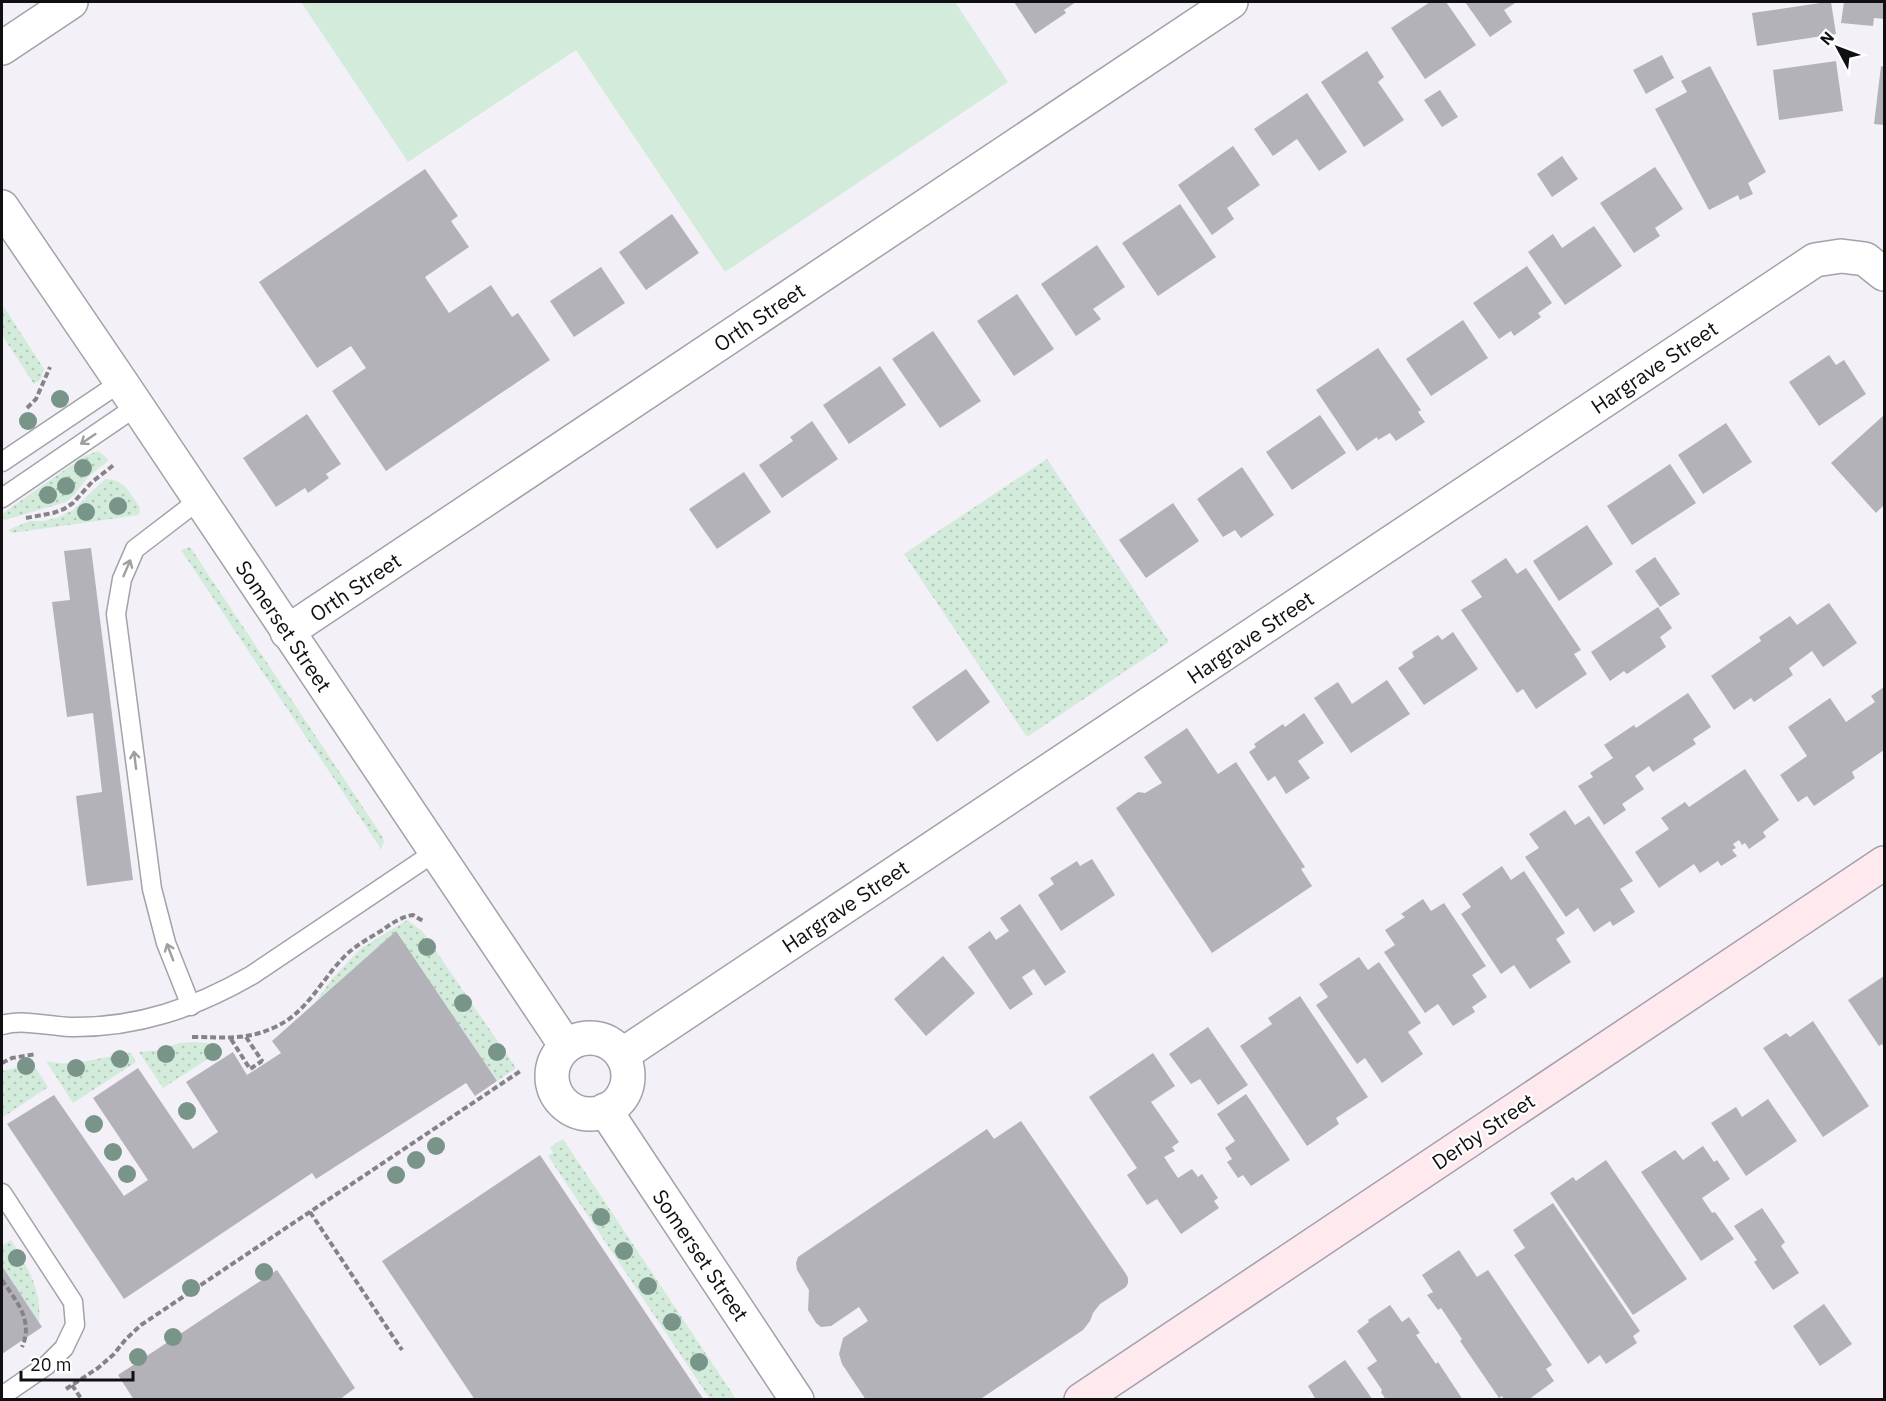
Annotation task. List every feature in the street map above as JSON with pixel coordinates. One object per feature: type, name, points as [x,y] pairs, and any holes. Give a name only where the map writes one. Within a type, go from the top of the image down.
[{"type":"street","points":[[2,48],[72,2]]},
{"type":"street","name":"Orth Street","points":[[287,632],[1231,2]]},
{"type":"street","name":"Somerset Street","points":[[2,207],[566,1046]]},
{"type":"street","name":"Hargrave Street","points":[[622,1055],[1815,260],[1841,256],[1865,259],[1884,274]]},
{"type":"street","name":"Derby Street","points":[[1081,1400],[1884,863]]},
{"type":"street","points":[[578,1039],[599,1039],[612,1044],[622,1055],[627,1067],[626,1086],[616,1103],[605,1110],[591,1114],[575,1111],[563,1103],[553,1084],[552,1070],[556,1057],[566,1046],[578,1039]]},
{"type":"street","name":"Somerset Street","points":[[605,1110],[797,1400]]},
{"type":"lane","points":[[2,462],[129,394]]},
{"type":"lane","points":[[2,498],[129,394]]},
{"type":"lane","points":[[191,1006],[166,943],[152,889],[116,614],[122,579],[135,549],[199,500]]},
{"type":"lane","points":[[2,1025],[71,1027],[136,1021],[191,1006],[222,993],[252,975],[435,852]]},
{"type":"lane","points":[[2,1193],[73,1302],[75,1325],[64,1348],[47,1365],[2,1396]]},
{"type":"path","points":[[23,412],[36,399],[50,367]]},
{"type":"path","points":[[19,520],[64,509],[115,464]]},
{"type":"path","points":[[231,1038],[250,1069],[263,1063],[246,1036]]},
{"type":"path","points":[[65,1390],[98,1368],[141,1325],[522,1070]]},
{"type":"path","points":[[310,1212],[402,1350]]},
{"type":"path","points":[[2,1280],[22,1310],[27,1325],[25,1340],[20,1352]]},
{"type":"path","points":[[72,1385],[82,1400]]},
{"type":"green space","points":[[301,2],[955,2],[1008,82],[725,272],[576,50],[408,162]]},
{"type":"green space","points":[[2,304],[44,369],[41,379],[34,384],[2,335]]},
{"type":"green space","points":[[98,451],[108,461],[89,476],[66,502],[5,520],[2,517],[2,514],[83,457]]},
{"type":"green space","points":[[1047,459],[1169,642],[1027,737],[904,554]]},
{"type":"green space","points":[[105,479],[117,481],[126,488],[140,507],[139,515],[12,533],[8,530],[30,521],[45,521],[59,517],[73,510]]},
{"type":"green space","points":[[190,547],[382,836],[384,842],[381,849],[181,550]]},
{"type":"green space","points":[[407,920],[423,932],[516,1068],[497,1081],[396,931],[314,1004],[332,979],[360,949]]},
{"type":"green space","points":[[180,1043],[216,1044],[220,1051],[163,1088],[139,1052],[159,1050]]},
{"type":"green space","points":[[131,1053],[136,1062],[73,1103],[46,1061],[78,1062]]},
{"type":"green space","points":[[33,1064],[48,1087],[2,1118],[2,1071]]},
{"type":"green space","points":[[563,1139],[736,1399],[710,1399],[548,1156],[553,1153],[550,1147]]},
{"type":"green space","points":[[11,1240],[28,1269],[36,1289],[39,1322],[2,1266],[2,1246]]},
{"type":"building","points":[[1014,2],[1076,2],[1064,10],[1066,13],[1035,34]]},
{"type":"building","points":[[1430,2],[1446,2],[1476,45],[1425,79],[1391,28]]},
{"type":"building","points":[[1465,2],[1517,2],[1504,10],[1512,22],[1490,37]]},
{"type":"building","points":[[1831,2],[1836,34],[1757,46],[1752,13]]},
{"type":"building","points":[[1844,2],[1884,2],[1884,19],[1874,18],[1873,26],[1841,23]]},
{"type":"building","points":[[1367,51],[1384,77],[1378,82],[1404,120],[1364,147],[1321,82]]},
{"type":"building","points":[[1662,55],[1674,78],[1646,94],[1633,70]]},
{"type":"building","points":[[1836,61],[1843,111],[1779,120],[1773,70]]},
{"type":"building","points":[[1710,66],[1766,172],[1748,183],[1753,194],[1740,200],[1738,195],[1709,210],[1655,109],[1687,92],[1681,81]]},
{"type":"building","points":[[1881,66],[1884,67],[1884,125],[1874,124]]},
{"type":"building","points":[[1440,90],[1458,117],[1442,127],[1424,100]]},
{"type":"building","points":[[1307,93],[1347,152],[1319,171],[1297,139],[1273,156],[1254,129]]},
{"type":"building","points":[[1233,146],[1260,185],[1227,208],[1234,219],[1212,235],[1178,185]]},
{"type":"building","points":[[1562,156],[1578,179],[1552,197],[1537,174]]},
{"type":"building","points":[[1655,167],[1683,209],[1655,228],[1660,236],[1634,253],[1600,203]]},
{"type":"building","points":[[425,169],[458,216],[451,221],[469,247],[425,277],[449,313],[491,285],[512,317],[518,313],[550,360],[386,471],[332,391],[366,368],[351,346],[317,368],[259,282]]},
{"type":"building","points":[[1180,204],[1216,257],[1158,296],[1122,243]]},
{"type":"building","points":[[672,214],[699,253],[646,290],[619,252]]},
{"type":"building","points":[[1594,226],[1622,266],[1565,305],[1528,252],[1553,234],[1562,248]]},
{"type":"building","points":[[1097,245],[1125,287],[1093,309],[1101,319],[1076,336],[1041,284]]},
{"type":"building","points":[[1527,266],[1552,303],[1538,313],[1541,317],[1514,336],[1511,331],[1499,339],[1473,303]]},
{"type":"building","points":[[601,267],[625,303],[574,337],[550,301]]},
{"type":"building","points":[[1017,294],[1054,349],[1014,376],[977,321]]},
{"type":"building","points":[[1463,320],[1488,358],[1431,396],[1406,359]]},
{"type":"building","points":[[933,331],[981,401],[940,428],[892,359]]},
{"type":"building","points":[[1378,348],[1421,410],[1418,412],[1425,422],[1396,441],[1390,433],[1378,440],[1377,437],[1357,451],[1316,390]]},
{"type":"building","points":[[1829,355],[1836,365],[1844,360],[1866,394],[1819,426],[1789,382]]},
{"type":"building","points":[[880,366],[906,405],[849,444],[823,405]]},
{"type":"building","points":[[307,414],[341,464],[326,474],[329,478],[308,493],[305,488],[276,507],[243,458]]},
{"type":"building","points":[[1320,415],[1346,453],[1292,490],[1266,452]]},
{"type":"building","points":[[1884,415],[1884,505],[1876,513],[1831,463]]},
{"type":"building","points":[[812,421],[838,459],[782,498],[759,465],[793,441],[790,437]]},
{"type":"building","points":[[1726,423],[1752,462],[1703,494],[1678,455]]},
{"type":"building","points":[[1670,464],[1696,503],[1632,545],[1607,506]]},
{"type":"building","points":[[1242,467],[1274,515],[1241,538],[1235,530],[1223,537],[1197,499]]},
{"type":"building","points":[[744,472],[771,512],[717,549],[689,509]]},
{"type":"building","points":[[1173,503],[1199,541],[1146,578],[1119,540]]},
{"type":"building","points":[[1587,525],[1613,564],[1559,601],[1533,561]]},
{"type":"building","points":[[91,548],[133,880],[87,886],[76,796],[102,792],[93,713],[67,717],[52,602],[70,600],[64,551]]},
{"type":"building","points":[[1655,557],[1680,594],[1660,607],[1635,571]]},
{"type":"building","points":[[1506,558],[1517,574],[1526,568],[1581,650],[1574,654],[1587,674],[1536,709],[1523,689],[1517,693],[1461,610],[1482,597],[1471,581]]},
{"type":"building","points":[[1829,603],[1857,643],[1823,667],[1812,651],[1789,668],[1793,675],[1754,702],[1751,698],[1734,710],[1711,676],[1761,641],[1759,637],[1790,616],[1797,625]]},
{"type":"building","points":[[1658,607],[1672,628],[1660,637],[1666,647],[1627,674],[1624,671],[1610,681],[1591,652]]},
{"type":"building","points":[[1453,632],[1478,669],[1424,705],[1398,668],[1414,657],[1412,652],[1438,635],[1442,640]]},
{"type":"building","points":[[966,669],[990,702],[937,742],[912,707]]},
{"type":"building","points":[[1387,680],[1410,714],[1351,753],[1314,698],[1338,682],[1352,704]]},
{"type":"building","points":[[1884,687],[1884,750],[1852,772],[1855,778],[1814,806],[1807,796],[1798,802],[1780,775],[1807,756],[1788,727],[1830,698],[1846,722],[1875,702],[1871,696]]},
{"type":"building","points":[[1688,693],[1711,727],[1693,739],[1696,744],[1653,772],[1649,766],[1635,776],[1644,789],[1622,804],[1626,810],[1604,825],[1578,786],[1593,777],[1590,773],[1613,758],[1604,745],[1634,725],[1636,728]]},
{"type":"building","points":[[1304,713],[1324,743],[1298,761],[1310,778],[1286,794],[1275,776],[1268,781],[1249,752],[1256,747],[1254,744],[1283,724],[1285,727]]},
{"type":"building","points":[[1187,728],[1218,774],[1236,762],[1305,867],[1301,869],[1312,886],[1212,953],[1116,808],[1138,792],[1145,793],[1162,783],[1144,757]]},
{"type":"building","points":[[1745,769],[1779,820],[1763,832],[1766,837],[1749,849],[1739,840],[1733,844],[1736,848],[1732,850],[1737,856],[1721,866],[1718,861],[1700,873],[1694,864],[1659,888],[1635,852],[1669,829],[1661,818],[1685,802],[1689,807]]},
{"type":"building","points":[[1565,810],[1575,825],[1589,816],[1633,881],[1620,889],[1635,912],[1613,926],[1610,921],[1594,932],[1578,908],[1566,917],[1525,857],[1539,848],[1529,834]]},
{"type":"building","points":[[1092,859],[1115,895],[1061,931],[1038,895],[1054,884],[1050,878],[1077,861],[1080,866]]},
{"type":"building","points":[[1502,866],[1511,880],[1524,871],[1565,933],[1556,939],[1571,962],[1530,989],[1514,965],[1501,974],[1461,914],[1471,907],[1462,894]]},
{"type":"building","points":[[1423,899],[1431,911],[1444,903],[1486,966],[1472,975],[1487,997],[1472,1007],[1475,1012],[1453,1026],[1438,1004],[1425,1013],[1384,952],[1395,945],[1385,930],[1405,917],[1401,914]]},
{"type":"building","points":[[1020,904],[1066,972],[1045,986],[1034,969],[1022,977],[1033,994],[1010,1010],[968,947],[990,931],[996,940],[1009,931],[1000,918]]},
{"type":"building","points":[[396,931],[497,1081],[475,1096],[466,1083],[316,1179],[312,1173],[124,1299],[7,1124],[54,1095],[124,1196],[148,1180],[93,1098],[138,1068],[193,1149],[218,1132],[186,1082],[233,1052],[247,1075],[281,1053],[272,1041]]},
{"type":"building","points":[[943,956],[975,993],[926,1036],[894,999]]},
{"type":"building","points":[[1359,957],[1368,970],[1379,962],[1421,1023],[1408,1032],[1423,1054],[1382,1083],[1365,1058],[1357,1064],[1316,1005],[1328,997],[1319,984]]},
{"type":"building","points":[[1884,976],[1884,1048],[1882,1044],[1879,1046],[1848,1000]]},
{"type":"building","points":[[1300,996],[1368,1097],[1336,1118],[1339,1124],[1307,1146],[1240,1046],[1272,1024],[1268,1018]]},
{"type":"building","points":[[1813,1021],[1869,1106],[1823,1137],[1763,1048],[1786,1033],[1790,1037]]},
{"type":"building","points":[[1208,1027],[1248,1085],[1218,1105],[1200,1079],[1191,1084],[1169,1054]]},
{"type":"building","points":[[1153,1053],[1175,1086],[1151,1102],[1179,1142],[1172,1147],[1175,1151],[1164,1157],[1178,1178],[1192,1169],[1198,1177],[1202,1174],[1218,1198],[1214,1201],[1219,1208],[1181,1234],[1157,1199],[1147,1205],[1127,1175],[1137,1168],[1089,1097]]},
{"type":"building","points":[[1246,1094],[1290,1160],[1251,1186],[1243,1175],[1238,1178],[1227,1162],[1232,1159],[1225,1148],[1235,1141],[1217,1114]]},
{"type":"building","points":[[1768,1099],[1797,1141],[1746,1176],[1711,1123],[1736,1107],[1742,1117]]},
{"type":"building","points":[[1021,1121],[1126,1274],[1128,1283],[1126,1287],[1100,1304],[1083,1330],[979,1400],[866,1400],[842,1364],[839,1354],[843,1338],[868,1321],[859,1307],[831,1326],[821,1327],[816,1323],[808,1310],[809,1290],[797,1270],[798,1257],[987,1129],[994,1139]]},
{"type":"building","points":[[1703,1146],[1714,1162],[1717,1160],[1730,1179],[1702,1198],[1734,1239],[1701,1261],[1641,1172],[1675,1150],[1683,1160]]},
{"type":"building","points":[[540,1155],[704,1400],[475,1400],[382,1261]]},
{"type":"building","points":[[1606,1160],[1687,1279],[1633,1315],[1550,1193],[1573,1177],[1576,1181]]},
{"type":"building","points":[[1553,1203],[1640,1331],[1633,1336],[1637,1343],[1606,1364],[1600,1355],[1588,1364],[1514,1255],[1525,1248],[1513,1230]]},
{"type":"building","points":[[1762,1208],[1785,1242],[1781,1246],[1799,1273],[1773,1290],[1754,1262],[1757,1260],[1734,1226]]},
{"type":"building","points":[[1459,1250],[1477,1277],[1488,1270],[1552,1365],[1546,1369],[1554,1381],[1528,1400],[1504,1400],[1502,1396],[1499,1398],[1460,1341],[1462,1339],[1441,1308],[1438,1310],[1427,1295],[1433,1292],[1422,1275]]},
{"type":"building","points":[[2,1266],[42,1327],[2,1354]]},
{"type":"building","points":[[277,1270],[355,1388],[339,1400],[134,1400],[118,1375]]},
{"type":"building","points":[[1824,1304],[1852,1344],[1820,1366],[1793,1326]]},
{"type":"building","points":[[1390,1305],[1402,1322],[1409,1317],[1420,1333],[1416,1335],[1436,1364],[1438,1362],[1463,1400],[1386,1400],[1367,1368],[1377,1361],[1357,1331],[1369,1322],[1368,1320]]},
{"type":"building","points":[[1345,1360],[1373,1400],[1316,1400],[1308,1386]]}]
